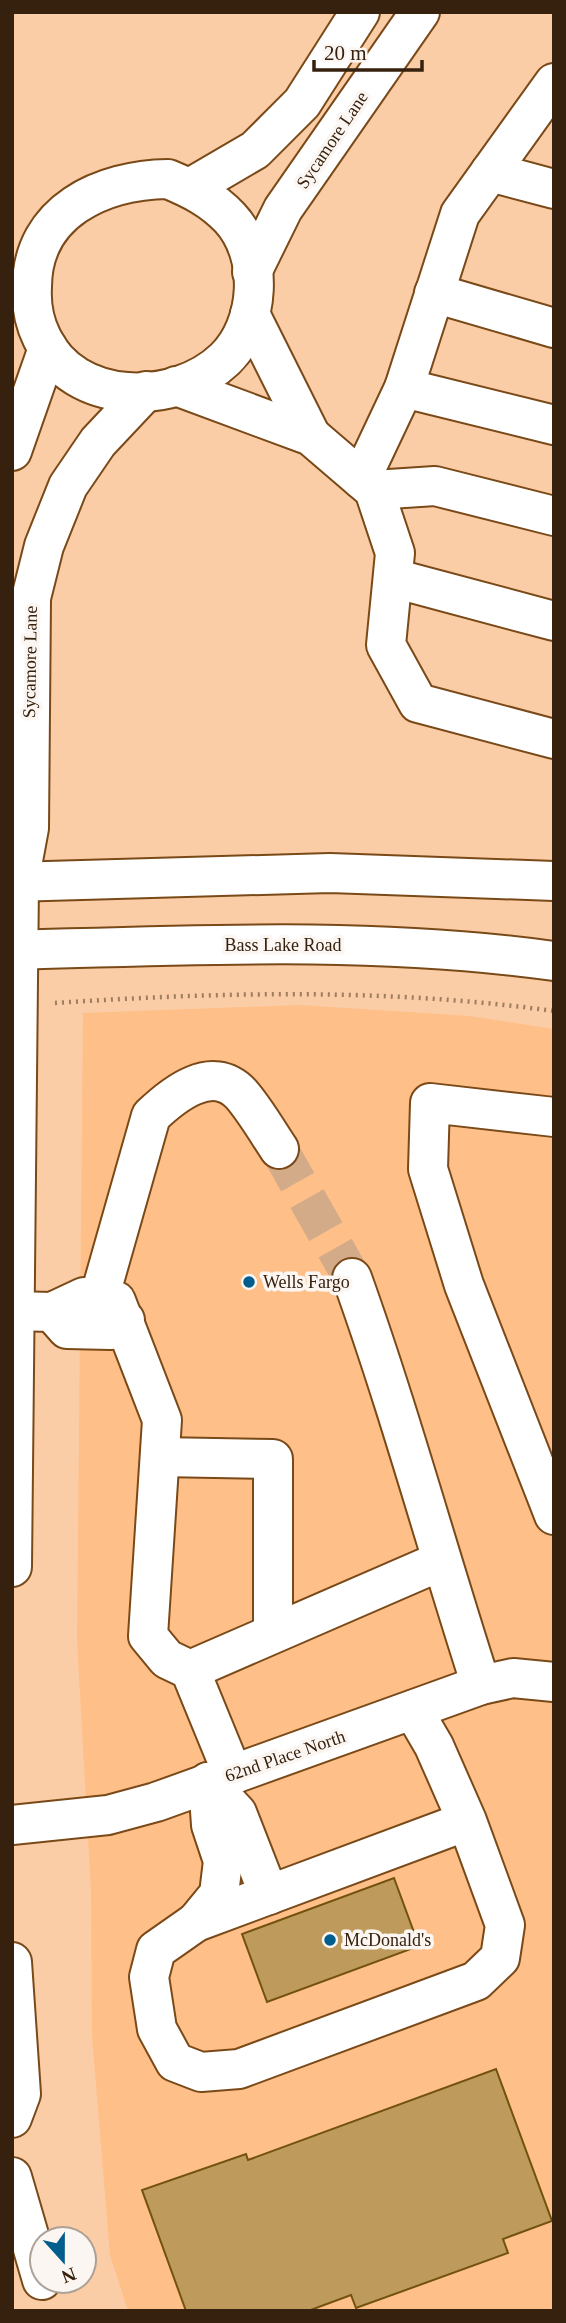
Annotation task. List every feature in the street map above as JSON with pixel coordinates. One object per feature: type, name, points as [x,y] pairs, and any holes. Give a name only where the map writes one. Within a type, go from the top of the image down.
[{"type":"street","points":[[190,188],[254,150],[302,103],[360,12]]},
{"type":"street","name":"Sycamore Lane","points":[[252,272],[283,209],[324,155],[419,12]]},
{"type":"street","points":[[368,484],[404,388],[460,214],[554,83]]},
{"type":"street","points":[[490,172],[554,189]]},
{"type":"street","points":[[12,451],[32,328],[32,270],[43,237],[64,211],[96,191],[136,180],[168,179],[204,194],[232,220],[250,255],[255,293],[246,331],[225,359],[190,383],[121,393],[94,387],[63,368],[32,328]]},
{"type":"street","points":[[12,233],[55,222]]},
{"type":"street","points":[[435,293],[554,328]]},
{"type":"street","points":[[250,314],[311,436]]},
{"type":"street","points":[[161,388],[311,436],[368,484],[396,554],[386,645],[418,704],[554,738]]},
{"type":"street","name":"Sycamore Lane","points":[[12,1567],[26,1311],[16,882],[29,828],[31,598],[44,546],[68,486],[98,442],[161,388]]},
{"type":"street","points":[[404,388],[554,425]]},
{"type":"street","points":[[368,484],[435,486],[554,516]]},
{"type":"street","points":[[393,578],[554,621]]},
{"type":"street","points":[[16,882],[330,873],[554,881]]},
{"type":"street","name":"Bass Lake Road","points":[[16,950],[333,943],[508,955],[554,961]]},
{"type":"street","points":[[269,1895],[237,1813],[220,1779],[190,1670],[167,1658],[148,1636],[162,1420],[112,1310],[151,1116],[170,1097],[195,1083],[217,1082],[239,1092],[279,1149]]},
{"type":"street","points":[[554,1117],[430,1103],[428,1169],[464,1285],[554,1515]]},
{"type":"street","points":[[352,1278],[388,1380],[440,1561],[481,1685]]},
{"type":"street","points":[[26,1311],[84,1297],[112,1310]]},
{"type":"street","points":[[160,1457],[273,1459],[273,1633]]},
{"type":"street","points":[[190,1670],[440,1561]]},
{"type":"street","name":"62nd Place North","points":[[12,1825],[108,1815],[220,1779],[481,1685],[513,1678],[554,1682]]},
{"type":"street","points":[[220,1779],[211,1825],[223,1861],[219,1894],[196,1922],[156,1951],[149,1977],[157,2029],[175,2062],[201,2072],[239,2069],[476,1982],[500,1958],[505,1925],[467,1821],[434,1746],[413,1710]]},
{"type":"street","points":[[196,1922],[467,1821]]},
{"type":"street","points":[[12,1962],[21,2094],[12,2118]]},
{"type":"street","points":[[12,2177],[28,2232]]},
{"type":"path","points":[[76,1002],[257,992],[344,993],[554,1012]]},
{"type":"shaded area","points":[[300,1005],[470,1016],[554,1029],[554,2311],[128,2311],[110,2255],[92,2037],[91,1892],[77,1640],[83,1013]]},
{"type":"building","name":"McDonald's","points":[[394,1878],[419,1946],[267,2002],[242,1934]]},
{"type":"building","points":[[496,2069],[552,2221],[503,2239],[508,2253],[356,2308],[351,2295],[308,2311],[186,2311],[142,2190],[246,2154],[248,2160]]},
{"type":"tunnel","points":[[279,1149],[352,1278]]},
{"type":"place","name":"Wells Fargo","points":[[249,1282]]},
{"type":"place","name":"McDonald's","points":[[330,1940]]}]
